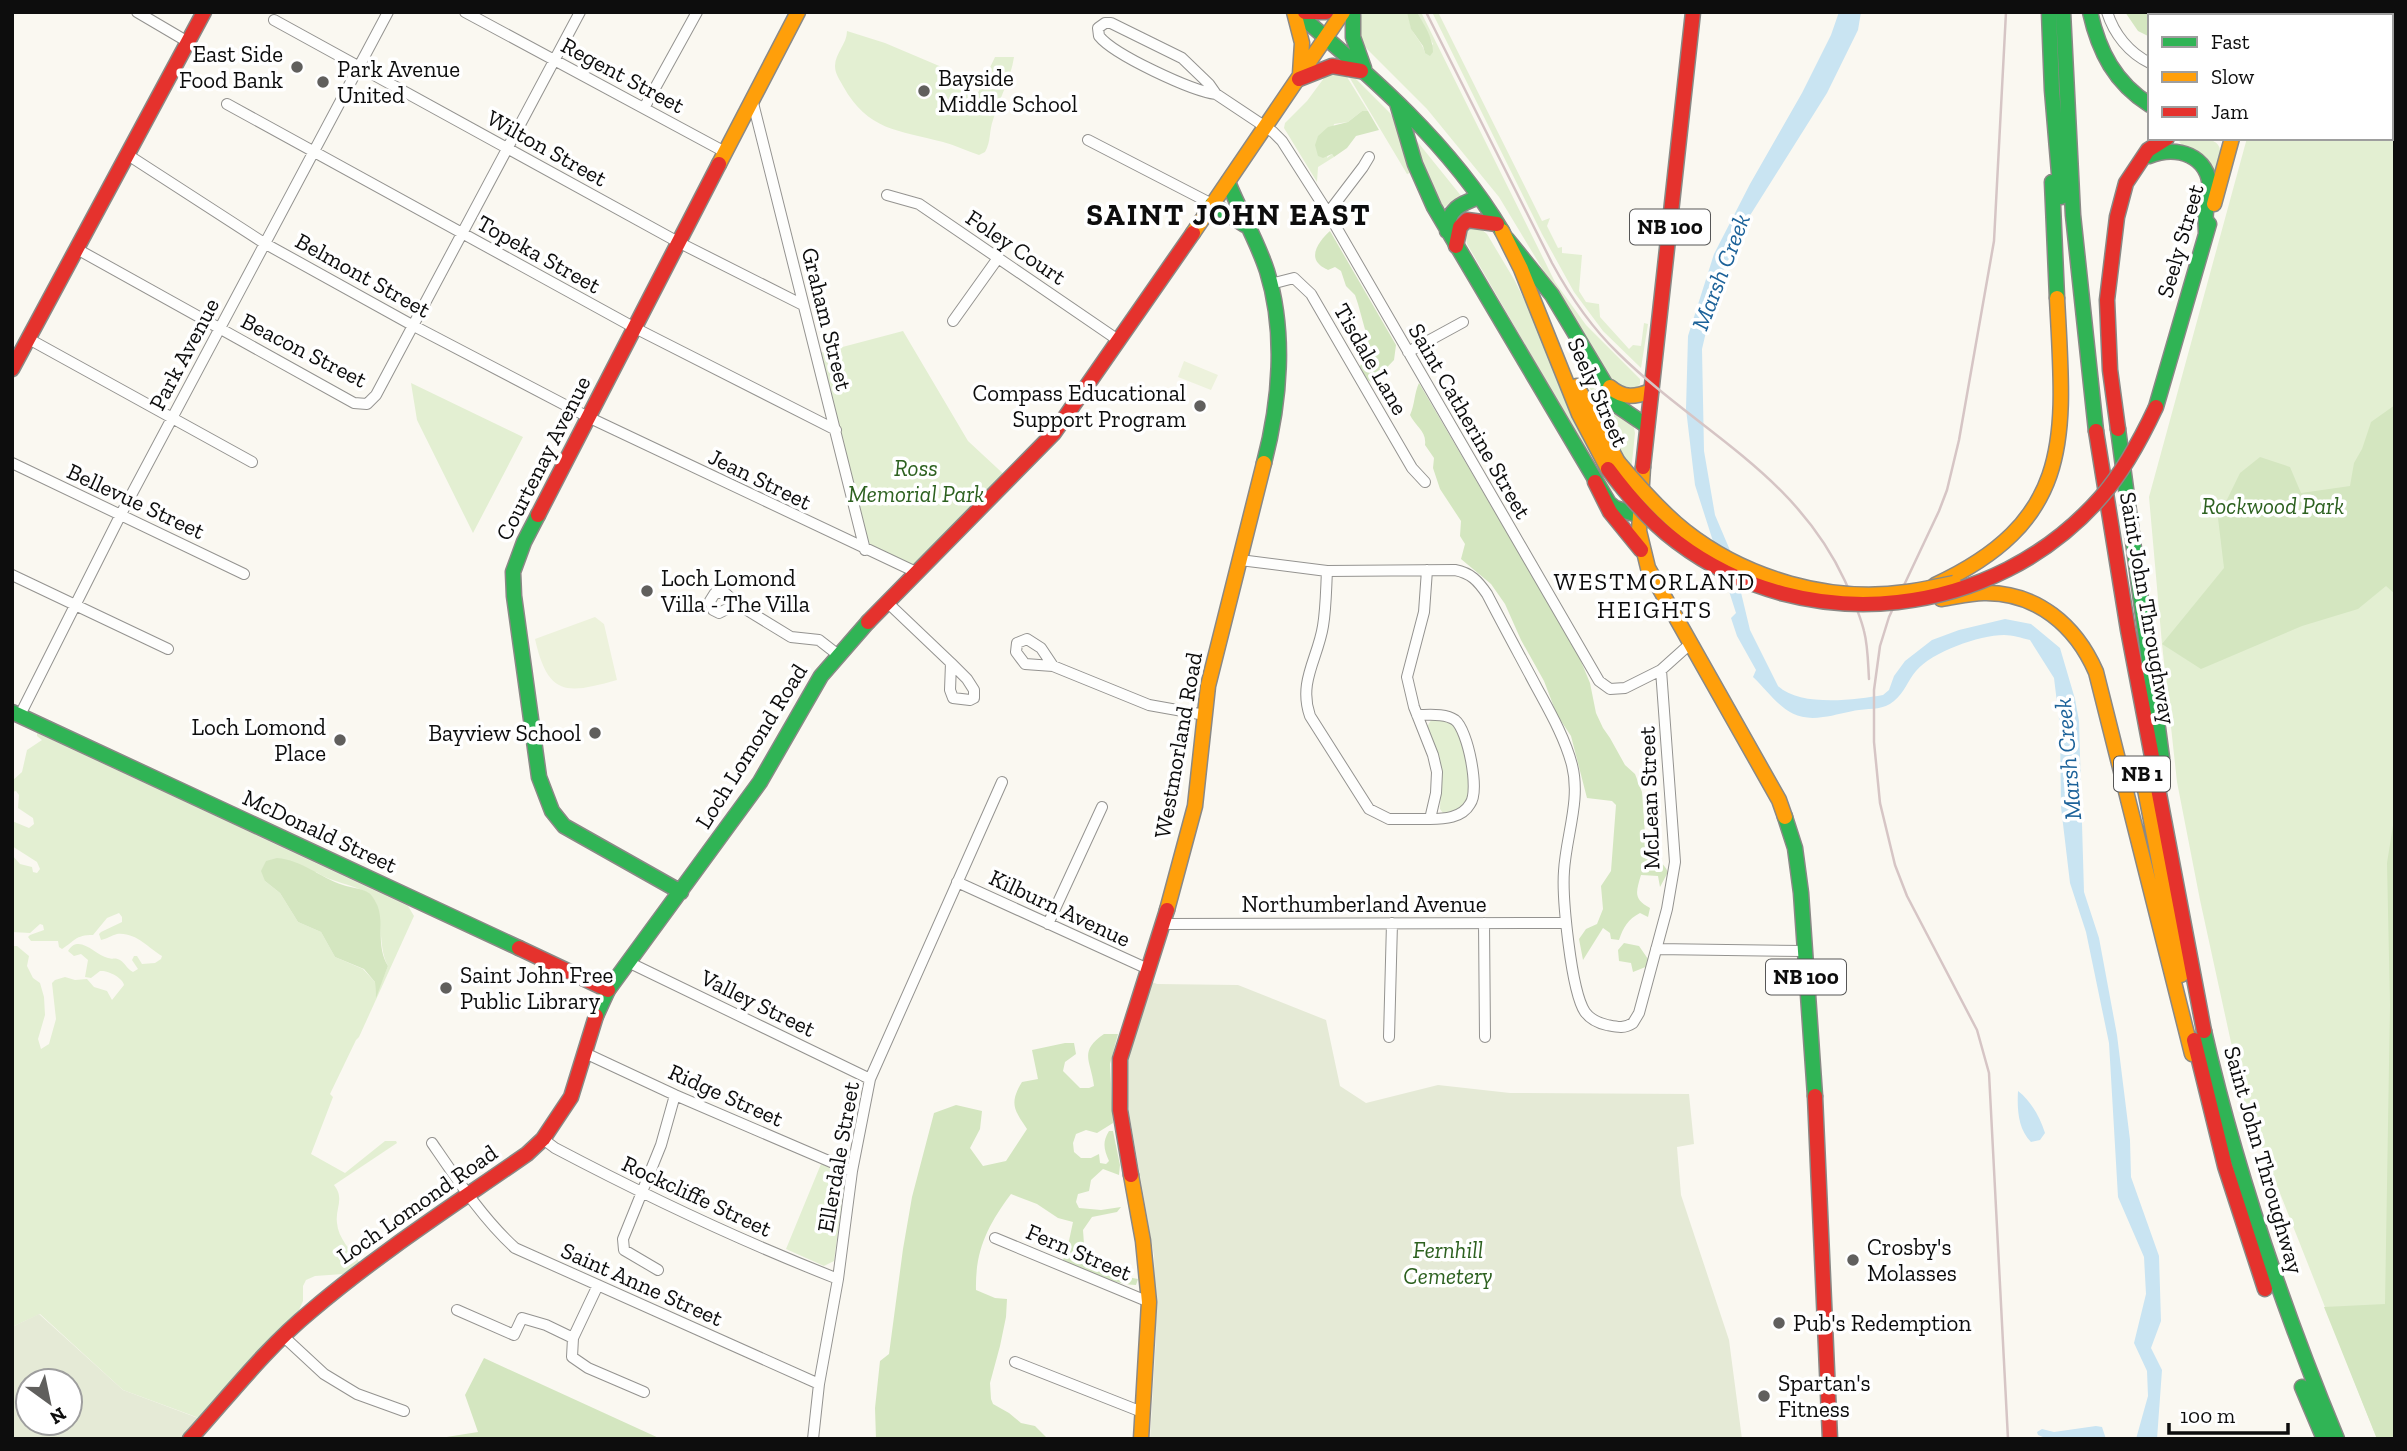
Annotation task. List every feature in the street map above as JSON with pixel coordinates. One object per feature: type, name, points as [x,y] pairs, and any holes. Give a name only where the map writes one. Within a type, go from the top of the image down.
[{"type":"main road","points":[[12,369],[204,12]]},
{"type":"main road","name":"Courtenay Avenue","points":[[681,892],[564,827],[547,802],[539,777],[513,572],[524,542],[587,417],[798,12]]},
{"type":"main road","points":[[1295,12],[1303,50],[1299,79],[1332,66],[1366,72]]},
{"type":"main road","name":"Seely Street","points":[[1295,12],[1397,101],[1447,156],[1479,197],[1507,239],[1542,317],[1585,430],[1613,466],[1660,512],[1701,545],[1776,581],[1844,595],[1926,594],[1965,580],[2004,564],[2057,530],[2090,499],[2113,470],[2153,406],[2171,355],[2231,140]]},
{"type":"main road","points":[[1305,12],[1325,12]]},
{"type":"main road","name":"Loch Lomond Road","points":[[190,1439],[284,1336],[339,1287],[527,1154],[543,1139],[571,1097],[597,1013],[608,990],[761,782],[818,680],[837,654],[1042,446],[1067,415],[1343,12]]},
{"type":"main road","points":[[1353,12],[1353,37],[1366,72]]},
{"type":"main road","name":"NB 100","points":[[1693,12],[1638,515],[1643,554],[1648,568],[1772,786],[1788,820],[1800,865],[1830,1439]]},
{"type":"main road","name":"Saint John Throughway","points":[[2049,12],[2052,90],[2072,330],[2100,544],[2155,841],[2211,1118],[2239,1216],[2278,1326],[2324,1439]]},
{"type":"main road","name":"Saint John Throughway","points":[[2063,12],[2073,209],[2093,410],[2131,655],[2201,1018],[2236,1162],[2280,1298],[2337,1439]]},
{"type":"main road","points":[[2090,12],[2097,41],[2115,76],[2148,104]]},
{"type":"main road","points":[[1926,594],[1997,551],[2029,516],[2047,486],[2052,470],[2058,445],[2060,391],[2052,90]]},
{"type":"main road","points":[[1397,101],[1419,179],[1447,231],[1609,503],[1615,508],[1638,515]]},
{"type":"main road","points":[[2164,140],[2148,150],[2126,183],[2117,216],[2107,300],[2107,331],[2173,862]]},
{"type":"main road","points":[[2137,163],[2165,149],[2180,150],[2201,162],[2209,178],[2210,190],[2206,234]]},
{"type":"main road","name":"Westmorland Road","points":[[1140,1439],[1149,1302],[1143,1241],[1120,1110],[1120,1059],[1163,924],[1195,806],[1209,680],[1272,432],[1276,403],[1275,309],[1271,284],[1228,182]]},
{"type":"main road","points":[[1447,231],[1447,220],[1452,211],[1462,203],[1479,197]]},
{"type":"main road","points":[[1212,204],[1249,228]]},
{"type":"main road","points":[[1195,229],[1218,214],[1230,215]]},
{"type":"main road","points":[[1456,246],[1458,227],[1466,220],[1473,218],[1497,224]]},
{"type":"main road","points":[[1507,239],[1552,295],[1619,407],[1647,426]]},
{"type":"main road","points":[[1604,381],[1624,398],[1651,391]]},
{"type":"main road","points":[[1595,482],[1605,492],[1616,496],[1627,493],[1642,478]]},
{"type":"main road","points":[[1595,482],[1610,512],[1643,554]]},
{"type":"main road","points":[[1926,594],[2003,594],[2034,603],[2048,609],[2070,628],[2085,648],[2096,673],[2183,1024],[2211,1118]]},
{"type":"main road","name":"McDonald Street","points":[[16,714],[608,990]]},
{"type":"street","points":[[137,12],[188,42]]},
{"type":"street","name":"Park Avenue","points":[[16,714],[388,12]]},
{"type":"street","name":"Regent Street","points":[[466,12],[725,152]]},
{"type":"street","points":[[412,325],[580,12]]},
{"type":"street","points":[[645,108],[697,12]]},
{"type":"street","points":[[2107,12],[2122,40],[2148,63]]},
{"type":"street","name":"Wilton Street","points":[[275,20],[678,243],[803,305]]},
{"type":"street","points":[[1105,23],[1111,23],[1175,53],[1190,63],[1216,94],[1200,92],[1126,57],[1103,41],[1098,28],[1105,23]]},
{"type":"street","name":"Saint Catherine Street","points":[[1216,94],[1266,127],[1282,141],[1328,213],[1599,681],[1611,689],[1625,688],[1661,670]]},
{"type":"street","name":"Graham Street","points":[[752,98],[865,550]]},
{"type":"street","name":"Topeka Street","points":[[227,104],[635,328],[836,430]]},
{"type":"street","points":[[1088,140],[1212,204]]},
{"type":"street","name":"Belmont Street","points":[[128,155],[264,243],[587,417]]},
{"type":"street","points":[[1328,213],[1368,157]]},
{"type":"street","name":"Foley Court","points":[[887,195],[919,204],[1118,340]]},
{"type":"street","name":"Beacon Street","points":[[77,249],[354,403],[367,404],[376,395],[412,325]]},
{"type":"street","points":[[953,321],[998,258]]},
{"type":"street","name":"Tisdale Lane","points":[[1271,284],[1294,278],[1311,294],[1413,469],[1425,482]]},
{"type":"street","points":[[1408,352],[1463,322]]},
{"type":"street","points":[[29,339],[252,462]]},
{"type":"street","name":"Jean Street","points":[[587,417],[918,573]]},
{"type":"street","name":"Bellevue Street","points":[[12,463],[244,574]]},
{"type":"street","points":[[1240,560],[1327,570],[1464,571],[1477,580],[1544,701],[1566,747],[1575,785],[1564,871],[1566,923]]},
{"type":"street","points":[[1327,570],[1322,631],[1306,684],[1310,716],[1369,809],[1389,819],[1453,817],[1464,811],[1472,801],[1474,786],[1468,745],[1454,720],[1442,716],[1417,715]]},
{"type":"street","points":[[1427,570],[1424,612],[1407,674],[1407,684],[1433,755],[1437,776],[1430,819]]},
{"type":"street","points":[[12,575],[168,649]]},
{"type":"street","points":[[888,603],[951,663]]},
{"type":"street","points":[[737,604],[791,636],[819,640],[837,654]]},
{"type":"street","points":[[1661,670],[1690,644]]},
{"type":"street","points":[[1054,666],[1149,705],[1205,715]]},
{"type":"street","name":"McLean Street","points":[[1566,923],[1579,999],[1589,1017],[1599,1023],[1629,1026],[1639,1013],[1667,909],[1675,862],[1661,670]]},
{"type":"street","name":"Ellerdale Street","points":[[813,1439],[852,1171],[870,1079],[1002,782]]},
{"type":"street","points":[[1048,924],[1102,807]]},
{"type":"street","name":"Kilburn Avenue","points":[[957,882],[1148,970]]},
{"type":"street","points":[[1389,1037],[1392,923]]},
{"type":"street","points":[[1483,923],[1485,1037]]},
{"type":"street","name":"Northumberland Avenue","points":[[1163,924],[1566,923]]},
{"type":"street","points":[[1656,949],[1805,951]]},
{"type":"street","name":"Valley Street","points":[[628,962],[870,1079]]},
{"type":"street","name":"Ridge Street","points":[[585,1053],[852,1171]]},
{"type":"street","points":[[658,1270],[624,1250],[623,1239],[661,1145],[676,1095]]},
{"type":"street","name":"Rockcliffe Street","points":[[543,1139],[642,1194],[838,1279]]},
{"type":"street","name":"Saint Anne Street","points":[[432,1143],[502,1237],[514,1248],[819,1384]]},
{"type":"street","name":"Fern Street","points":[[995,1238],[1149,1302]]},
{"type":"street","points":[[598,1285],[573,1338],[572,1357],[588,1368],[644,1392]]},
{"type":"street","points":[[457,1310],[514,1335],[522,1318],[546,1325],[573,1338]]},
{"type":"street","points":[[284,1336],[324,1374],[357,1394],[404,1411]]},
{"type":"street","points":[[1015,1362],[1142,1412]]},
{"type":"green space","points":[[1363,12],[1407,12],[1412,30],[1425,53],[1433,44],[1417,12],[1421,12],[1555,282],[1586,325],[1640,379],[1640,384],[1633,393],[1617,386],[1601,366],[1499,197],[1427,109],[1360,42],[1359,20]]},
{"type":"green space","points":[[1407,12],[1417,12],[1425,26],[1433,47],[1430,56],[1425,53],[1411,29]]},
{"type":"green space","points":[[1432,12],[1438,12],[1542,221],[1550,218],[1547,226],[1558,248],[1562,247],[1562,253],[1582,255],[1579,291],[1586,302],[1599,304],[1600,317],[1629,349],[1633,345],[1641,346],[1644,323],[1648,324],[1641,368],[1603,331],[1574,292],[1542,234]]},
{"type":"green space","points":[[2125,12],[2237,12],[2148,14],[2148,36],[2138,31]]},
{"type":"green space","name":"Rockwood Park","points":[[2395,12],[2395,1439],[2377,1439],[2244,1102],[2177,782],[2149,497],[2246,140],[2393,140],[2393,14],[2271,14]]},
{"type":"green space","points":[[847,31],[885,43],[944,68],[939,80],[976,97],[995,57],[1014,57],[985,152],[979,155],[948,143],[898,131],[863,112],[843,86],[835,69]]},
{"type":"green space","points":[[1335,72],[1347,77],[1368,111],[1362,111],[1348,122],[1334,124],[1327,158],[1332,154],[1334,157],[1318,167],[1317,182],[1284,128],[1285,123],[1307,101],[1324,78]]},
{"type":"green space","points":[[1348,75],[1352,75],[1390,113],[1400,130],[1413,172],[1407,174]]},
{"type":"green space","points":[[1362,111],[1368,111],[1379,130],[1356,136],[1347,148],[1334,157],[1332,154],[1323,158],[1318,156],[1315,145],[1318,136],[1328,127],[1348,122]]},
{"type":"green space","points":[[1412,135],[1462,197],[1439,210]]},
{"type":"green space","points":[[2179,142],[2215,142],[2220,154],[2215,173]]},
{"type":"green space","points":[[1472,227],[1480,228],[1487,234],[1515,281],[1576,425],[1602,473],[1624,458],[1603,419],[1566,332],[1633,423],[1635,433],[1630,482],[1618,492],[1605,483],[1467,244],[1465,234]]},
{"type":"green space","points":[[1330,231],[1396,345],[1394,360],[1372,383],[1361,375],[1359,369],[1369,344],[1355,295],[1346,286],[1341,271],[1335,267],[1328,270],[1320,266],[1316,259],[1318,246]]},
{"type":"green space","name":"Ross Memorial Park","points":[[903,331],[968,441],[1010,480],[918,573],[865,550],[816,354]]},
{"type":"green space","points":[[1184,361],[1218,375],[1211,390],[1178,377]]},
{"type":"green space","points":[[411,383],[523,437],[473,533],[417,420]]},
{"type":"green space","points":[[1419,383],[1578,654],[1590,683],[1596,713],[1625,765],[1635,774],[1642,792],[1646,848],[1668,872],[1660,887],[1658,876],[1641,875],[1637,894],[1650,908],[1648,917],[1640,913],[1632,918],[1619,940],[1611,939],[1610,933],[1603,928],[1583,960],[1579,939],[1586,929],[1597,924],[1603,909],[1601,886],[1611,871],[1616,805],[1612,801],[1587,798],[1571,736],[1557,715],[1544,681],[1505,604],[1491,584],[1461,559],[1465,544],[1460,536],[1461,521],[1440,489],[1433,468],[1434,458],[1425,445],[1422,432],[1410,415]]},
{"type":"green space","name":"Rockwood Park","points":[[2395,405],[2395,594],[2386,586],[2358,609],[2302,626],[2201,669],[2162,644],[2224,568],[2218,518],[2240,473],[2260,457],[2290,467],[2301,493],[2350,486],[2354,463],[2371,422]]},
{"type":"green space","points":[[595,617],[604,624],[617,680],[585,688],[562,686],[553,681],[540,658],[535,639]]},
{"type":"green space","points":[[1431,720],[1452,724],[1462,739],[1467,762],[1466,804],[1457,810],[1443,813],[1440,809],[1441,780],[1427,727]]},
{"type":"green space","points":[[37,733],[408,906],[414,916],[330,1094],[333,1097],[311,1154],[345,1173],[385,1141],[397,1143],[334,1185],[339,1195],[338,1229],[360,1263],[343,1274],[315,1276],[306,1280],[299,1310],[263,1345],[199,1418],[123,1390],[40,1314],[12,1327],[12,946],[17,946],[29,956],[27,966],[33,978],[40,983],[44,997],[45,1015],[38,1039],[41,1049],[49,1044],[56,1019],[52,983],[55,980],[65,977],[87,979],[94,987],[107,991],[112,1000],[124,985],[118,977],[107,972],[100,971],[91,978],[85,977],[88,960],[81,954],[74,956],[68,951],[72,946],[82,945],[110,959],[120,960],[133,972],[138,969],[132,960],[134,956],[137,956],[142,964],[155,963],[162,956],[130,935],[117,934],[101,940],[101,932],[122,922],[119,913],[107,918],[93,935],[79,937],[62,949],[58,941],[31,941],[28,937],[44,930],[43,925],[40,924],[30,933],[12,932],[12,855],[20,864],[32,867],[33,872],[37,873],[40,869],[37,862],[12,846],[12,821],[29,828],[34,824],[33,818],[18,808],[19,795],[16,791],[12,792],[12,781],[22,772],[27,750],[42,740]],"holes":[[[316,872],[356,887],[374,898],[384,957],[388,966],[376,996],[375,982],[363,969],[335,957],[321,932],[298,922],[280,893],[265,881]]]},
{"type":"green space","points":[[2395,813],[2395,1439],[2377,1439],[2324,1307],[2385,1304],[2390,1005],[2387,863]]},
{"type":"green space","points":[[277,858],[303,865],[334,882],[366,891],[373,897],[380,914],[382,951],[388,966],[376,998],[375,982],[364,969],[335,957],[321,932],[298,922],[280,893],[265,881],[261,871],[266,861]]},
{"type":"green space","points":[[1624,943],[1639,946],[1648,959],[1648,966],[1633,972],[1631,963],[1619,961],[1618,950]]},
{"type":"green space","name":"Fernhill Cemetery","points":[[1152,982],[1238,985],[1326,1020],[1340,1086],[1366,1103],[1438,1085],[1510,1093],[1689,1094],[1694,1144],[1677,1147],[1681,1195],[1729,1340],[1742,1439],[1150,1439],[1156,1337],[1154,1256],[1126,1095],[1126,1061]]},
{"type":"green space","points":[[1104,1034],[1118,1034],[1110,1064],[1113,1123],[1097,1133],[1086,1130],[1076,1134],[1073,1143],[1074,1152],[1081,1158],[1091,1158],[1099,1154],[1100,1163],[1106,1164],[1109,1161],[1105,1139],[1109,1131],[1113,1131],[1120,1165],[1119,1175],[1103,1169],[1091,1180],[1089,1191],[1078,1194],[1076,1202],[1079,1208],[1101,1210],[1121,1207],[1117,1212],[1092,1217],[1083,1230],[1084,1244],[1099,1267],[1107,1273],[1138,1279],[1136,1285],[1108,1280],[1063,1260],[1073,1222],[1058,1218],[1037,1204],[1011,1194],[984,1239],[976,1276],[976,1290],[995,1298],[1007,1299],[1006,1317],[990,1383],[991,1399],[993,1404],[1021,1423],[1035,1426],[1046,1437],[876,1439],[875,1408],[880,1361],[889,1354],[912,1197],[934,1113],[956,1105],[982,1111],[980,1129],[970,1148],[983,1166],[1006,1161],[1027,1129],[1016,1111],[1014,1101],[1022,1082],[1038,1079],[1032,1050],[1074,1043],[1076,1054],[1065,1062],[1063,1071],[1080,1088],[1089,1088],[1094,1086],[1089,1052],[1096,1040]]},
{"type":"green space","points":[[821,1164],[846,1172],[834,1261],[824,1266],[786,1249]]},
{"type":"green space","points":[[39,1314],[123,1390],[206,1421],[190,1439],[12,1439],[12,1327]]},
{"type":"green space","points":[[484,1358],[661,1439],[434,1439],[478,1432],[465,1395]]},
{"type":"water","name":"Marsh Creek","points":[[1839,12],[1861,12],[1858,30],[1827,93],[1749,217],[1718,281],[1702,349],[1704,451],[1715,515],[1732,555],[1750,630],[1778,686],[1788,693],[1828,700],[1883,695],[1889,690],[1894,676],[1905,661],[1932,640],[1959,630],[2005,619],[2031,624],[2060,648],[2079,721],[2084,892],[2099,938],[2117,1035],[2130,1140],[2131,1177],[2159,1256],[2161,1321],[2151,1348],[2162,1370],[2157,1439],[2136,1439],[2148,1396],[2147,1371],[2134,1343],[2146,1294],[2144,1257],[2118,1197],[2109,1043],[2086,932],[2070,883],[2061,807],[2060,727],[2054,678],[2030,640],[1994,636],[1957,646],[1933,657],[1916,671],[1898,697],[1886,706],[1811,718],[1791,713],[1753,677],[1756,670],[1737,636],[1731,618],[1736,613],[1695,485],[1686,409],[1688,336],[1714,254],[1802,93],[1831,35]]},
{"type":"water","points":[[2018,1091],[2031,1104],[2040,1121],[2045,1133],[2040,1140],[2031,1142],[2023,1131],[2018,1112]]},
{"type":"water","points":[[2102,1427],[2106,1439],[2048,1439],[2037,1432],[2042,1429],[2054,1432]]},
{"type":"railway","points":[[1426,12],[1552,263],[1582,311],[1608,343],[1649,381],[1772,482],[1800,511],[1824,543],[1845,581],[1860,618],[1866,643],[1869,679]]},
{"type":"railway","points":[[2006,12],[1994,241],[1959,440],[1939,511],[1889,617],[1880,646],[1874,690],[1874,742],[1880,803],[1895,865],[1907,896],[1977,1030],[1989,1073],[2008,1439]]},
{"type":"traffic: fast","points":[[1296,12],[1408,113],[1459,169],[1502,231]]},
{"type":"traffic: fast","points":[[1353,12],[1353,37],[1364,68]]},
{"type":"traffic: fast","points":[[2049,12],[2061,197]]},
{"type":"traffic: fast","points":[[2063,12],[2073,215],[2096,431]]},
{"type":"traffic: fast","points":[[2090,12],[2098,40],[2110,65],[2127,87],[2148,104]]},
{"type":"traffic: fast","points":[[1397,103],[1415,164],[1434,207],[1609,503],[1615,508],[1638,515]]},
{"type":"traffic: fast","points":[[2149,156],[2180,153],[2190,156],[2204,168],[2210,189],[2206,234]]},
{"type":"traffic: fast","points":[[1228,182],[1267,271],[1277,318],[1277,392],[1264,463]]},
{"type":"traffic: fast","points":[[2052,182],[2057,298]]},
{"type":"traffic: fast","points":[[1447,231],[1450,217],[1456,208],[1479,197]]},
{"type":"traffic: fast","points":[[1212,204],[1245,225]]},
{"type":"traffic: fast","points":[[2156,407],[2209,224]]},
{"type":"traffic: fast","points":[[1507,239],[1552,295],[1619,407],[1647,426]]},
{"type":"traffic: fast","points":[[2118,429],[2162,758]]},
{"type":"traffic: fast","points":[[538,515],[513,572],[539,777],[552,811],[564,826],[681,892]]},
{"type":"traffic: fast","points":[[596,1016],[608,990],[760,782],[821,676],[868,622]]},
{"type":"traffic: fast","points":[[12,712],[519,948]]},
{"type":"traffic: fast","points":[[1785,817],[1795,848],[1801,893],[1815,1096]]},
{"type":"traffic: fast","points":[[2204,1031],[2262,1238],[2337,1439]]},
{"type":"traffic: fast","points":[[2302,1387],[2324,1439]]},
{"type":"traffic: slow","points":[[719,164],[798,12]]},
{"type":"traffic: slow","points":[[1294,12],[1302,43],[1300,74]]},
{"type":"traffic: slow","points":[[1193,233],[1343,12]]},
{"type":"traffic: slow","points":[[2214,204],[2231,140]]},
{"type":"traffic: slow","points":[[1502,231],[1521,269],[1579,414],[1608,469]]},
{"type":"traffic: slow","points":[[1935,585],[1981,559],[2015,531],[2038,501],[2052,468],[2059,431],[2061,391],[2057,298]]},
{"type":"traffic: slow","points":[[1577,386],[1618,462]]},
{"type":"traffic: slow","points":[[1610,387],[1620,394],[1630,396],[1651,391]]},
{"type":"traffic: slow","points":[[1618,462],[1650,498],[1685,531],[1709,548],[1762,574],[1790,584],[1848,594],[1907,592],[1954,583]]},
{"type":"traffic: slow","points":[[1167,910],[1195,806],[1208,686],[1264,463]]},
{"type":"traffic: slow","points":[[1643,467],[1639,531],[1648,568],[1779,800],[1785,817]]},
{"type":"traffic: slow","points":[[1941,599],[1984,593],[2021,598],[2052,615],[2078,640],[2088,655],[2096,672],[2192,1054]]},
{"type":"traffic: slow","points":[[2143,779],[2181,975]]},
{"type":"traffic: slow","points":[[1131,1175],[1143,1241],[1149,1302],[1141,1439]]},
{"type":"traffic: jam","points":[[12,369],[204,12]]},
{"type":"traffic: jam","points":[[1305,12],[1326,12]]},
{"type":"traffic: jam","points":[[1643,467],[1693,12]]},
{"type":"traffic: jam","points":[[1299,79],[1332,66],[1361,71]]},
{"type":"traffic: jam","points":[[2118,429],[2110,370],[2107,300],[2117,217],[2126,183],[2148,150],[2164,140]]},
{"type":"traffic: jam","points":[[538,515],[719,164]]},
{"type":"traffic: jam","points":[[1456,246],[1460,227],[1467,220],[1497,224]]},
{"type":"traffic: jam","points":[[868,622],[1054,433],[1193,233]]},
{"type":"traffic: jam","points":[[1608,469],[1640,508],[1667,534],[1728,573],[1783,593],[1840,603],[1898,602],[1954,591],[2008,569],[2057,538],[2109,487],[2132,454],[2156,407]]},
{"type":"traffic: jam","points":[[2096,431],[2128,630],[2204,1031]]},
{"type":"traffic: jam","points":[[1595,482],[1610,512],[1641,550]]},
{"type":"traffic: jam","points":[[1131,1175],[1120,1110],[1120,1059],[1167,910]]},
{"type":"traffic: jam","points":[[519,948],[608,990]]},
{"type":"traffic: jam","points":[[190,1439],[294,1325],[390,1249],[527,1154],[543,1139],[571,1097],[596,1016]]},
{"type":"traffic: jam","points":[[2194,1040],[2225,1166],[2265,1289]]},
{"type":"traffic: jam","points":[[1815,1096],[1830,1439]]},
{"type":"place","name":"East Side Food Bank","points":[[297,67]]},
{"type":"place","name":"Park Avenue United","points":[[323,82]]},
{"type":"place","name":"Bayside Middle School","points":[[924,91]]},
{"type":"place","name":"Compass Educational Support Program","points":[[1200,406]]},
{"type":"place","name":"Loch Lomond Villa - The Villa","points":[[647,591]]},
{"type":"place","name":"Bayview School","points":[[595,733]]},
{"type":"place","name":"Loch Lomond Place","points":[[340,740]]},
{"type":"place","name":"Saint John Free Public Library","points":[[446,988]]},
{"type":"place","name":"Crosby's Molasses","points":[[1853,1260]]},
{"type":"place","name":"Pub's Redemption","points":[[1779,1323]]},
{"type":"place","name":"Spartan's Fitness","points":[[1764,1396]]},
{"type":"district","name":"SAINT JOHN EAST","points":[[1229,215]]},
{"type":"district","name":"WESTMORLAND HEIGHTS","points":[[1655,596]]}]
